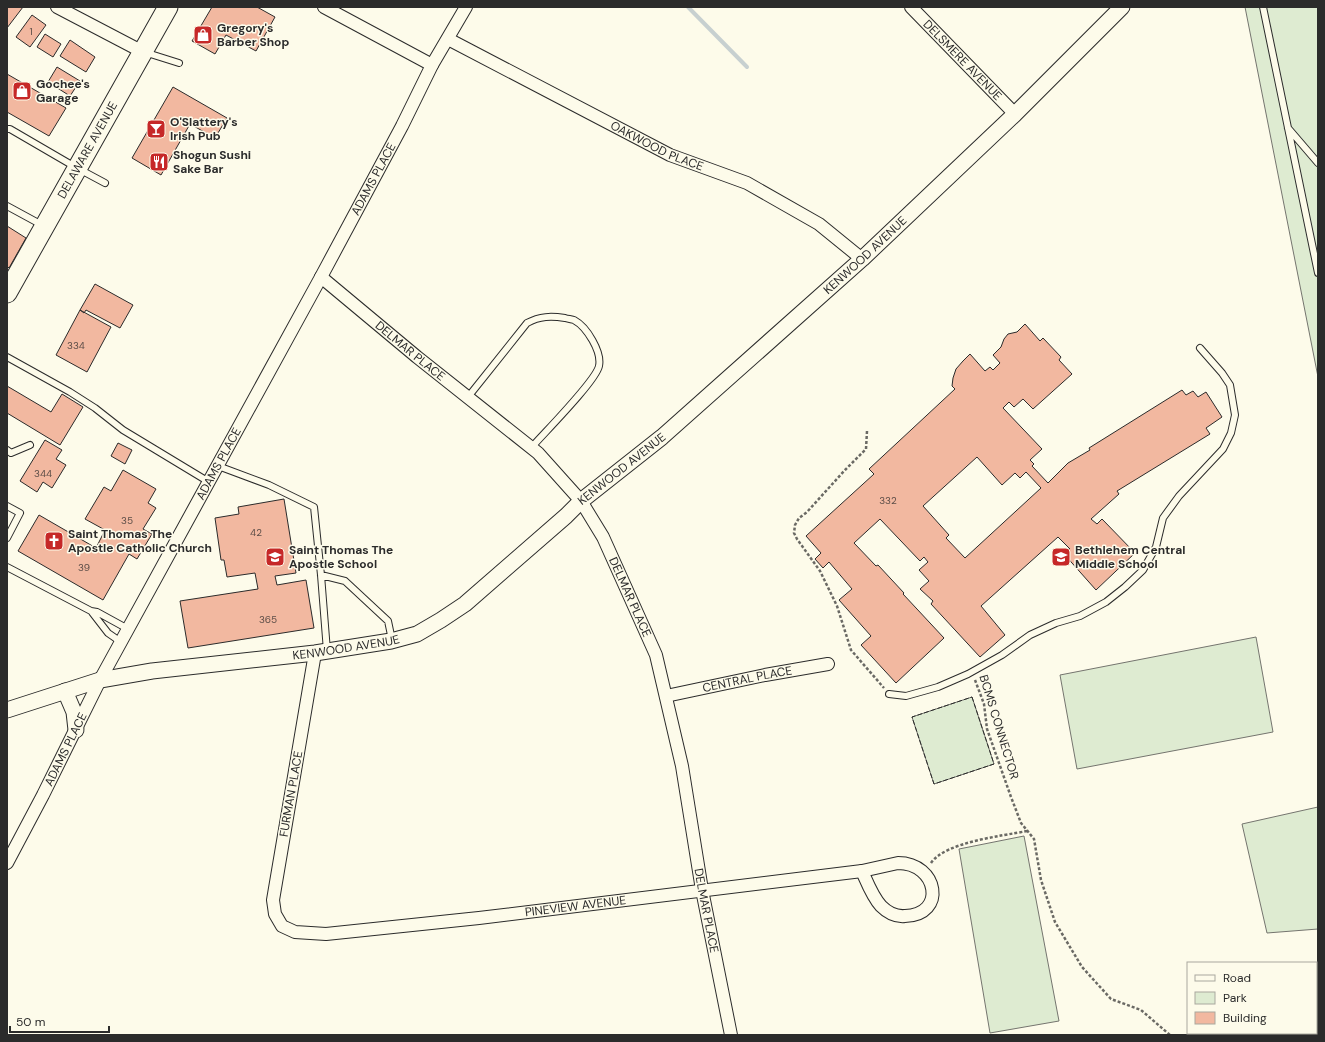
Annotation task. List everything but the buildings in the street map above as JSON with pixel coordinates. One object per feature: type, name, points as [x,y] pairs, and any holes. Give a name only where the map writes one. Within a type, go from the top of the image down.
[{"type":"main road","name":"DELAWARE AVENUE","points":[[7,293],[168,7]]},
{"type":"street","points":[[57,7],[143,52]]},
{"type":"street","points":[[324,7],[432,65]]},
{"type":"street","name":"ADAMS PLACE","points":[[7,863],[43,795],[100,680],[321,277],[398,133],[432,65],[466,7]]},
{"type":"street","name":"DELSMERE AVENUE","points":[[911,7],[1015,114]]},
{"type":"street","name":"KENWOOD AVENUE","points":[[7,710],[100,680],[152,672],[321,652],[393,641],[417,634],[441,620],[465,604],[566,516],[581,501],[662,437],[862,259],[1015,114],[1122,7]]},
{"type":"street","name":"OAKWOOD PLACE","points":[[448,39],[670,155],[747,183],[819,224],[862,259]]},
{"type":"street","name":"DELMAR PLACE","points":[[321,277],[468,398],[538,453],[581,501],[603,537],[656,655],[682,766],[702,890],[731,1035]]},
{"type":"street","name":"FURMAN PLACE","points":[[288,929],[282,926],[275,914],[273,900],[321,652]]},
{"type":"street","name":"CENTRAL PLACE","points":[[666,696],[765,675],[828,664]]},
{"type":"street","points":[[65,691],[76,717],[76,730]]},
{"type":"street","name":"PINEVIEW AVENUE","points":[[288,929],[295,932],[326,934],[479,918],[862,871],[898,863],[908,863],[925,873]]},
{"type":"street","points":[[862,871],[875,899],[888,913],[901,916],[918,915],[931,902],[934,892],[925,873]]},
{"type":"lane","points":[[1263,7],[1318,273]]},
{"type":"lane","points":[[143,52],[179,64]]},
{"type":"lane","points":[[1287,127],[1318,163]]},
{"type":"lane","points":[[7,129],[10,128],[105,183]]},
{"type":"lane","points":[[7,206],[44,226]]},
{"type":"lane","points":[[468,398],[527,323],[549,316],[574,320],[594,343],[600,358],[599,368],[586,386],[531,448]]},
{"type":"lane","points":[[890,694],[906,696],[938,687],[972,672],[1002,656],[1030,636],[1056,623],[1080,616],[1106,602],[1143,570],[1156,547],[1163,518],[1179,496],[1223,449],[1231,433],[1235,414],[1230,386],[1222,373],[1200,348]]},
{"type":"lane","points":[[7,357],[70,392],[95,408],[123,430],[209,482]]},
{"type":"lane","points":[[7,450],[11,453],[30,445]]},
{"type":"lane","points":[[218,466],[269,485],[314,508],[321,575],[321,652]]},
{"type":"lane","points":[[7,506],[20,513],[7,538]]},
{"type":"lane","points":[[7,567],[91,611],[98,612],[128,629]]},
{"type":"lane","points":[[321,575],[345,581],[388,622],[393,641]]},
{"type":"lane","points":[[91,611],[108,633],[121,642]]},
{"type":"path","points":[[867,431],[866,449],[807,512],[799,518],[795,525],[794,533],[820,571],[837,606],[851,650],[890,694]]},
{"type":"path","name":"BCMS CONNECTOR","points":[[972,672],[984,704],[987,730],[1021,823],[1034,839],[1041,880],[1055,922],[1082,966],[1111,999],[1141,1010],[1170,1035]]},
{"type":"path","points":[[925,873],[934,860],[951,848],[1027,831]]},
{"type":"green space","points":[[1245,7],[1318,7],[1318,377]]},
{"type":"green space","points":[[1256,637],[1273,732],[1077,769],[1060,675]]},
{"type":"green space","points":[[972,697],[994,764],[934,784],[912,717]]},
{"type":"green space","points":[[1318,807],[1318,929],[1267,933],[1242,824]]},
{"type":"green space","points":[[1024,836],[1059,1021],[990,1033],[959,849]]},
{"type":"waterway","points":[[688,7],[747,67]]},
{"type":"fence","points":[[972,697],[994,764],[934,784],[912,717],[972,697]]},
{"type":"place","name":"Gregory's Barber Shop","points":[[203,35]]},
{"type":"place","name":"Gochee's Garage","points":[[22,91]]},
{"type":"place","name":"O'Slattery's Irish Pub","points":[[156,129]]},
{"type":"place","name":"Shogun Sushi Sake Bar","points":[[159,162]]},
{"type":"place","name":"Saint Thomas The Apostle Catholic Church","points":[[54,541]]},
{"type":"place","name":"Saint Thomas The Apostle School","points":[[275,557]]},
{"type":"place","name":"Bethlehem Central Middle School","points":[[1061,557]]}]
